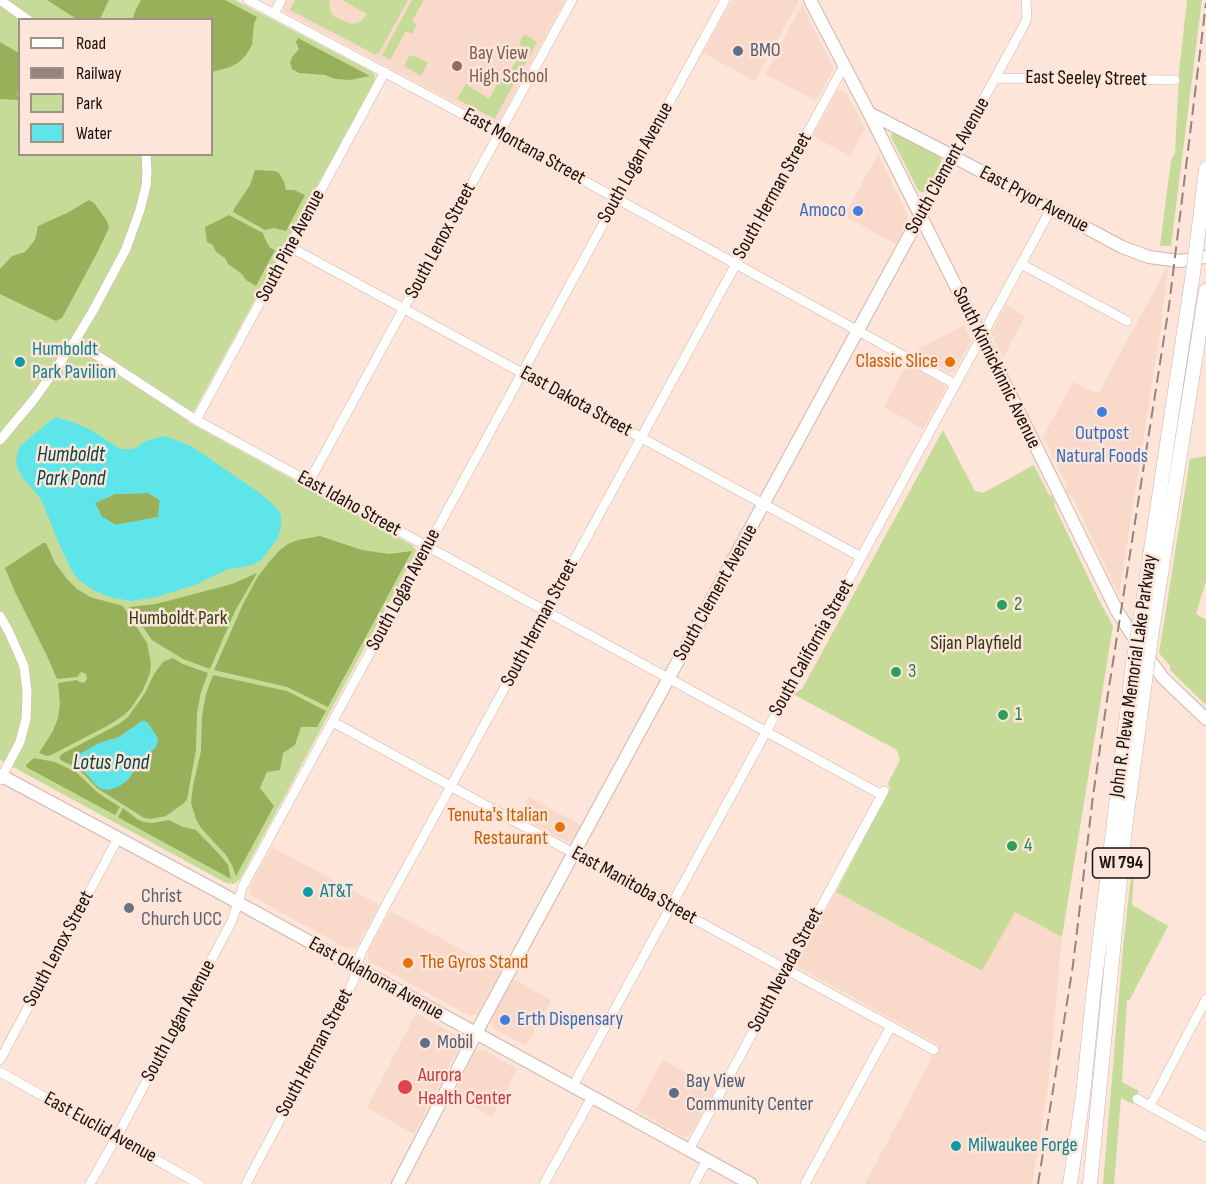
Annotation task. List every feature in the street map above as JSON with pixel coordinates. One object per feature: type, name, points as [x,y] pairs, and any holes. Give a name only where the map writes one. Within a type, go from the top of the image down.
[{"type":"main road","name":"South Kinnickinnic Avenue","points":[[810,0],[869,112],[1117,611],[1163,678],[1206,719]]},
{"type":"main road","name":"East Pryor Avenue","points":[[869,112],[1122,247],[1149,257],[1179,261],[1206,257]]},
{"type":"main road","name":"John R. Plewa Memorial Lake Parkway","points":[[1070,1184],[1083,1095],[1133,664],[1193,273],[1206,169]]},
{"type":"main road","name":"South Clement Avenue","points":[[398,1184],[476,1034],[920,216]]},
{"type":"main road","name":"John R. Plewa Memorial Lake Parkway","points":[[1090,1184],[1125,828],[1144,681],[1206,291]]},
{"type":"main road","name":"East Oklahoma Avenue","points":[[1,777],[237,902],[751,1184]]},
{"type":"street","points":[[0,0],[25,18]]},
{"type":"street","name":"East Montana Street","points":[[248,0],[385,72],[956,384]]},
{"type":"street","points":[[274,14],[281,0]]},
{"type":"street","name":"South Lenox Street","points":[[309,482],[572,0]]},
{"type":"street","name":"South Logan Avenue","points":[[90,1184],[117,1138],[232,920],[243,886],[725,0]]},
{"type":"street","name":"South Clement Avenue","points":[[920,216],[1024,25],[1027,18],[1026,0]]},
{"type":"street","name":"South Herman Street","points":[[246,1184],[351,984],[361,953],[844,66]]},
{"type":"street","name":"South Pine Avenue","points":[[196,420],[385,72]]},
{"type":"street","name":"East Seeley Street","points":[[996,78],[1175,80]]},
{"type":"street","points":[[0,440],[35,398],[75,342],[94,309],[129,239],[140,210],[146,186],[146,156]]},
{"type":"street","name":"South California Street","points":[[573,1086],[1051,209]]},
{"type":"street","name":"East Dakota Street","points":[[290,247],[861,557]]},
{"type":"street","points":[[1021,264],[1126,321]]},
{"type":"street","name":"East Idaho Street","points":[[75,342],[196,420],[766,732],[883,793]]},
{"type":"street","points":[[0,616],[24,666],[27,692],[26,719],[20,742],[1,777]]},
{"type":"street","name":"East Manitoba Street","points":[[333,722],[934,1050]]},
{"type":"street","name":"South Nevada Street","points":[[689,1150],[883,793]]},
{"type":"street","name":"South Lenox Street","points":[[0,1060],[118,838]]},
{"type":"street","points":[[1150,1106],[1206,999]]},
{"type":"street","points":[[805,1184],[891,1026]]},
{"type":"street","name":"East Euclid Avenue","points":[[0,1072],[199,1184]]},
{"type":"street","points":[[544,1184],[592,1097]]},
{"type":"street","points":[[1137,1099],[1206,1137]]},
{"type":"street","points":[[694,1184],[707,1160]]},
{"type":"shaded area","name":"Bay View High School","points":[[287,0],[565,0],[500,120],[494,123],[286,13],[283,8]]},
{"type":"shaded area","points":[[732,0],[799,0],[755,81],[703,53]]},
{"type":"shaded area","points":[[802,5],[833,66],[816,101],[765,74]]},
{"type":"shaded area","points":[[841,90],[846,92],[865,129],[850,156],[813,136],[837,92]]},
{"type":"shaded area","points":[[878,154],[908,216],[908,222],[896,244],[844,216]]},
{"type":"shaded area","points":[[1168,269],[1160,332],[1119,595],[1072,496],[1068,495],[1065,489],[1067,486],[1043,437],[1073,382],[1098,394]]},
{"type":"shaded area","points":[[1006,305],[1025,316],[1003,358],[991,334]]},
{"type":"shaded area","points":[[964,325],[971,340],[954,372],[949,372],[914,353],[918,349]]},
{"type":"shaded area","points":[[907,364],[943,384],[946,388],[923,429],[884,407]]},
{"type":"shaded area","points":[[529,797],[581,825],[573,839],[565,841],[518,816]]},
{"type":"shaded area","points":[[272,847],[378,904],[356,948],[348,949],[250,895],[249,888]]},
{"type":"shaded area","points":[[836,892],[981,971],[1015,912],[1062,937],[1048,1088],[1032,1184],[865,1184],[939,1045],[798,967],[798,962]]},
{"type":"shaded area","points":[[390,911],[501,971],[477,1014],[468,1015],[369,961],[368,951]]},
{"type":"shaded area","points":[[514,979],[551,1000],[526,1046],[494,1029],[491,1024],[491,1019]]},
{"type":"shaded area","points":[[416,1013],[457,1036],[461,1043],[414,1134],[367,1108]]},
{"type":"shaded area","points":[[479,1050],[517,1069],[492,1117],[454,1095],[474,1054]]},
{"type":"shaded area","points":[[663,1060],[715,1090],[689,1136],[683,1137],[635,1110]]},
{"type":"green space","name":"Humboldt Park","points":[[0,0],[235,0],[375,75],[375,80],[188,422],[412,545],[416,550],[240,879],[234,884],[226,883],[0,760]]},
{"type":"green space","points":[[47,0],[109,0],[100,18],[75,18]]},
{"type":"green space","points":[[141,0],[225,0],[257,17],[252,45],[246,55],[238,63],[213,72],[213,18],[133,18]]},
{"type":"green space","points":[[295,0],[329,0],[330,11],[335,17],[351,24],[360,22],[367,14],[342,0],[408,0],[376,55],[290,10]]},
{"type":"green space","points":[[412,0],[424,0],[412,21],[417,24],[412,34],[406,31],[390,60],[382,55]]},
{"type":"green space","points":[[1187,0],[1202,0],[1171,246],[1160,246],[1171,160],[1175,153],[1179,72]]},
{"type":"green space","points":[[524,34],[537,42],[495,118],[457,99],[466,84],[489,99],[504,72],[509,74],[524,48],[519,44]]},
{"type":"green space","points":[[298,38],[370,76],[350,80],[299,73],[292,69],[290,63],[299,49],[296,42]]},
{"type":"green space","points":[[0,42],[18,52],[18,100],[0,99]]},
{"type":"green space","points":[[413,55],[428,63],[421,76],[404,66],[409,56]]},
{"type":"green space","points":[[894,132],[941,158],[926,191],[918,190],[891,137]]},
{"type":"green space","points":[[255,170],[279,173],[286,190],[294,190],[305,195],[286,231],[274,228],[265,230],[233,212],[250,185]]},
{"type":"green space","points":[[89,200],[94,203],[107,221],[109,228],[62,318],[56,321],[0,294],[0,269],[12,256],[25,252],[35,240],[38,226]]},
{"type":"green space","points":[[229,215],[263,233],[270,248],[275,250],[256,286],[228,264],[225,258],[216,252],[213,245],[207,242],[205,227]]},
{"type":"green space","name":"Sijan Playfield","points":[[943,430],[975,491],[983,493],[1034,465],[1055,502],[1054,505],[1113,626],[1062,937],[1015,912],[982,971],[836,892],[890,789],[888,783],[900,760],[897,750],[793,694],[802,689]]},
{"type":"green space","points":[[1206,456],[1206,581],[1196,614],[1206,620],[1206,705],[1170,670],[1170,666],[1159,653],[1190,459]]},
{"type":"green space","points":[[148,493],[160,500],[158,517],[116,525],[102,517],[95,503],[115,494]]},
{"type":"green space","points":[[320,536],[362,550],[389,554],[412,551],[328,707],[287,687],[214,670],[243,604],[269,562],[288,544]]},
{"type":"green space","points":[[46,543],[55,563],[77,589],[90,597],[123,606],[147,643],[151,664],[143,690],[124,715],[47,756],[39,753],[53,731],[58,718],[60,704],[58,683],[77,680],[84,683],[87,679],[86,674],[81,672],[77,677],[57,679],[5,568]]},
{"type":"green space","points":[[257,573],[235,611],[210,669],[183,659],[152,640],[129,607],[156,604],[232,584]]},
{"type":"green space","points":[[173,658],[208,673],[197,713],[196,750],[187,799],[166,816],[151,819],[144,818],[97,788],[79,769],[62,761],[60,756],[128,717],[163,662]],"holes":[[[142,721],[156,747],[139,762],[128,780],[96,785],[79,765],[97,744],[119,737]]]},
{"type":"green space","points":[[213,675],[287,691],[326,711],[317,727],[301,727],[295,745],[283,753],[280,770],[267,772],[260,788],[274,806],[236,876],[226,855],[201,828],[191,803],[201,751],[202,716],[206,694]]},
{"type":"green space","points":[[34,758],[55,762],[76,772],[98,793],[120,807],[115,815],[26,767]]},
{"type":"green space","points":[[123,808],[144,822],[169,820],[196,830],[228,865],[231,879],[118,817]]},
{"type":"green space","points":[[1134,874],[1132,905],[1168,926],[1129,1001],[1127,1000],[1122,1082],[1139,1091],[1133,1104],[1121,1098],[1114,1184],[1103,1184],[1123,948],[1130,884]]},
{"type":"water","name":"Humboldt Park Pond","points":[[55,417],[91,430],[120,449],[133,449],[148,440],[165,436],[191,446],[273,504],[281,515],[278,538],[262,559],[253,565],[226,570],[195,585],[156,597],[131,601],[110,597],[95,591],[73,573],[41,499],[22,477],[17,467],[16,458],[20,446]],"holes":[[[148,493],[160,500],[158,517],[116,525],[102,517],[95,503],[115,494]]]},
{"type":"water","name":"Lotus Pond","points":[[142,721],[148,723],[157,737],[156,747],[139,762],[128,780],[118,787],[108,790],[101,789],[79,765],[78,755],[97,744],[119,737]]},
{"type":"railway","points":[[1038,1184],[1073,965],[1107,700],[1169,306],[1206,3]]},
{"type":"place","name":"BMO","points":[[738,51]]},
{"type":"place","name":"Bay View High School","points":[[457,66]]},
{"type":"place","name":"Amoco","points":[[858,211]]},
{"type":"place","name":"Humboldt Park Pavilion","points":[[20,362]]},
{"type":"place","name":"Classic Slice","points":[[950,362]]},
{"type":"place","name":"Outpost Natural Foods","points":[[1102,412]]},
{"type":"place","name":"2","points":[[1002,605]]},
{"type":"place","name":"3","points":[[896,672]]},
{"type":"place","name":"1","points":[[1003,715]]},
{"type":"place","name":"Tenuta's Italian Restaurant","points":[[560,827]]},
{"type":"place","name":"4","points":[[1012,846]]},
{"type":"place","name":"AT&T","points":[[308,892]]},
{"type":"place","name":"Christ Church UCC","points":[[129,908]]},
{"type":"place","name":"The Gyros Stand","points":[[408,963]]},
{"type":"place","name":"Erth Dispensary","points":[[505,1020]]},
{"type":"place","name":"Mobil","points":[[425,1043]]},
{"type":"place","name":"Aurora Health Center","points":[[405,1087]]},
{"type":"place","name":"Bay View Community Center","points":[[674,1093]]},
{"type":"place","name":"Milwaukee Forge","points":[[956,1146]]}]
